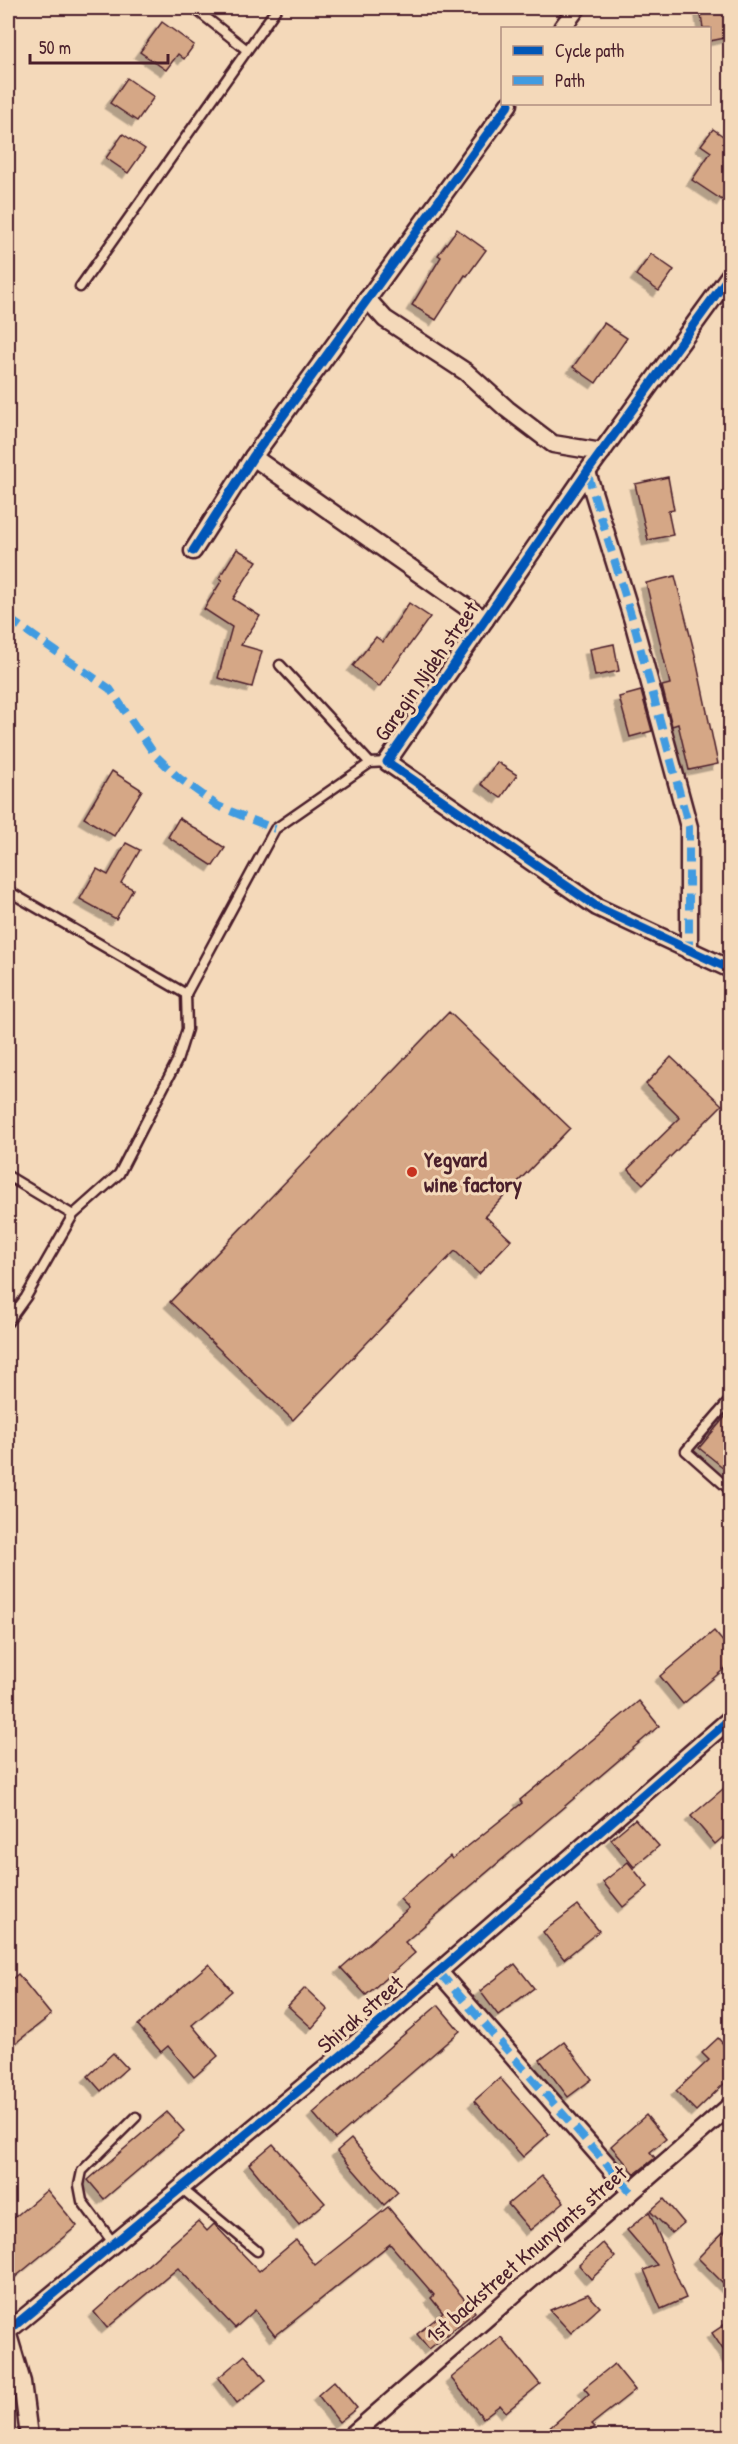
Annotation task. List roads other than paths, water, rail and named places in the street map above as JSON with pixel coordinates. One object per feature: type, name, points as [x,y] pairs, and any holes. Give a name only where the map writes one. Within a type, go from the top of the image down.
[{"type":"street","points":[[563,27],[577,8]]},
{"type":"street","points":[[193,551],[253,457],[508,105]]},
{"type":"street","name":"Garegin Njdeh street","points":[[730,275],[587,472],[387,762],[597,907],[730,969]]},
{"type":"street","points":[[367,299],[385,319],[466,372],[507,409],[553,444],[602,452]]},
{"type":"street","points":[[253,457],[485,620]]},
{"type":"street","points":[[587,472],[633,621],[689,827],[690,951]]},
{"type":"street","name":"Shirak street","points":[[8,2333],[354,2046],[730,1719]]},
{"type":"street","points":[[439,1972],[631,2192]]},
{"type":"street","name":"1st backstreet Knunyants street","points":[[351,2436],[730,2106]]},
{"type":"street","points":[[8,2333],[22,2382],[29,2436]]},
{"type":"lane","points":[[194,8],[248,50]]},
{"type":"lane","points":[[80,287],[277,8]]},
{"type":"lane","points":[[280,665],[370,763]]},
{"type":"lane","points":[[8,1322],[26,1297],[73,1215],[119,1174],[177,1061],[187,1029],[186,994],[275,829],[370,763],[387,762]]},
{"type":"lane","points":[[8,891],[186,994]]},
{"type":"lane","points":[[8,1176],[73,1215]]},
{"type":"lane","points":[[730,1400],[686,1451],[730,1490]]},
{"type":"lane","points":[[114,2244],[82,2201],[79,2185],[82,2171],[136,2117]]},
{"type":"lane","points":[[181,2188],[257,2252]]},
{"type":"place","name":"Yegvard wine factory","points":[[412,1172]]}]
